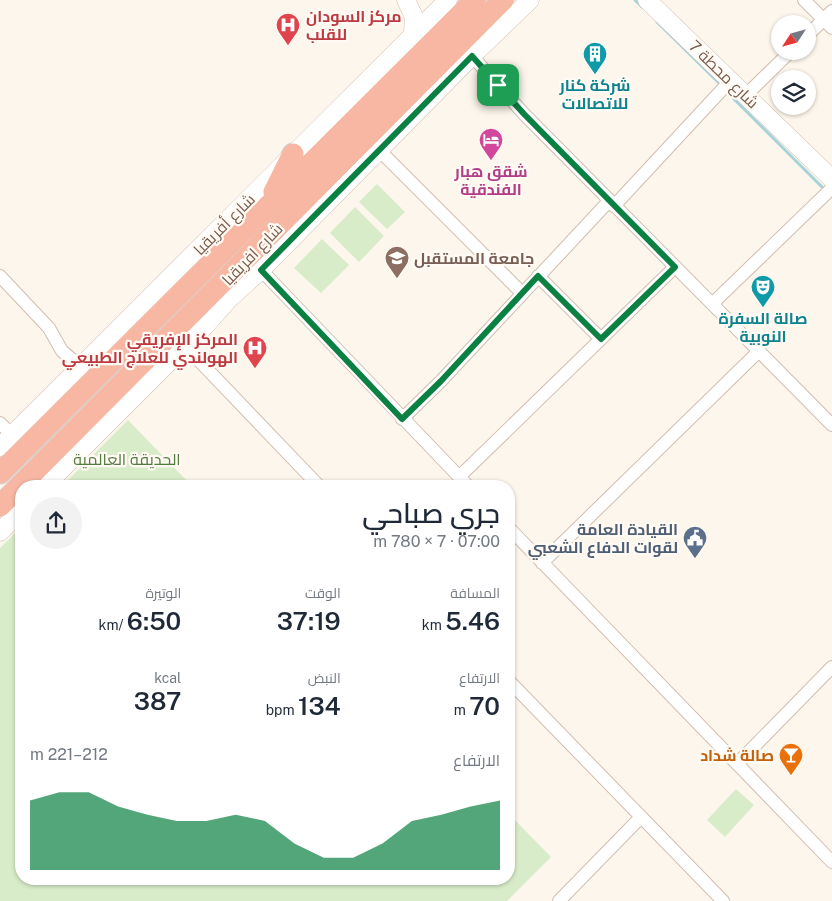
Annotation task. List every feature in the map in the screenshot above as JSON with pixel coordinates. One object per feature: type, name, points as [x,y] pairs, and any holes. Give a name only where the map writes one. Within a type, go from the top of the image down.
[{"type":"highway","name":"شارع افريقيا","points":[[0,474],[10,438],[265,210],[475,0]]},
{"type":"highway","name":"شارع افريقيا","points":[[26,480],[223,295],[503,0]]},
{"type":"highway","points":[[265,210],[293,154]]},
{"type":"highway","points":[[10,438],[45,462]]},
{"type":"highway","points":[[0,474],[18,480]]},
{"type":"highway","name":"شارع افريقيا","points":[[0,506],[15,491]]},
{"type":"street","points":[[406,0],[414,17],[413,33]]},
{"type":"street","name":"شارع أفريقيا","points":[[10,438],[448,0]]},
{"type":"street","points":[[51,480],[185,346],[223,295],[261,270],[472,56],[530,0]]},
{"type":"street","points":[[804,0],[829,19],[816,29]]},
{"type":"street","name":"شارع محطة 7","points":[[654,4],[832,179]]},
{"type":"street","points":[[472,56],[524,114],[832,425]]},
{"type":"street","points":[[746,95],[782,60]]},
{"type":"street","points":[[402,419],[538,276],[612,203],[731,80]]},
{"type":"street","points":[[380,150],[522,293]]},
{"type":"street","points":[[712,304],[832,188]]},
{"type":"street","points":[[466,480],[601,339],[675,267]]},
{"type":"street","points":[[261,270],[462,480]]},
{"type":"street","points":[[0,276],[49,328],[62,350],[80,366]]},
{"type":"street","points":[[538,276],[601,339]]},
{"type":"street","points":[[185,346],[313,480]]},
{"type":"street","points":[[542,562],[758,352]]},
{"type":"street","points":[[0,532],[15,516]]},
{"type":"street","points":[[515,534],[832,862]]},
{"type":"street","points":[[737,764],[832,667]]},
{"type":"street","points":[[515,687],[723,901]]},
{"type":"street","points":[[558,901],[641,817]]},
{"type":"green space","points":[[377,184],[405,212],[387,229],[359,202]]},
{"type":"green space","points":[[355,207],[384,236],[359,262],[330,233]]},
{"type":"green space","points":[[322,239],[349,265],[321,293],[294,268]]},
{"type":"green space","name":"الحديقة العالمية","points":[[128,420],[186,480],[68,480]]},
{"type":"green space","points":[[15,533],[15,885],[515,885],[515,820],[551,857],[507,901],[0,901],[0,548]]},
{"type":"green space","points":[[736,789],[754,805],[725,837],[707,820]]},
{"type":"waterway","points":[[635,0],[642,7]]},
{"type":"waterway","points":[[657,22],[722,86]]},
{"type":"waterway","points":[[726,91],[826,191]]},
{"type":"place","name":"مركز السودان للقلب","points":[[288,46]]},
{"type":"place","name":"شركة كنار للاتصالات","points":[[595,75]]},
{"type":"place","name":"شقق هبار الفندقية","points":[[491,161]]},
{"type":"place","name":"جامعة المستقبل","points":[[397,279]]},
{"type":"place","name":"صالة السفرة النوبية","points":[[763,308]]},
{"type":"place","name":"المركز الإفريقي الهولندي للعلاج الطبيعي","points":[[255,369]]},
{"type":"place","name":"القيادة العامة لقوات الدفاع الشعبي","points":[[695,559]]},
{"type":"place","name":"صالة شداد","points":[[791,776]]},
{"type":"route","points":[[472,56],[498,85],[524,114],[675,267],[601,339],[538,276],[441,381],[402,419],[261,270],[472,56]]}]
